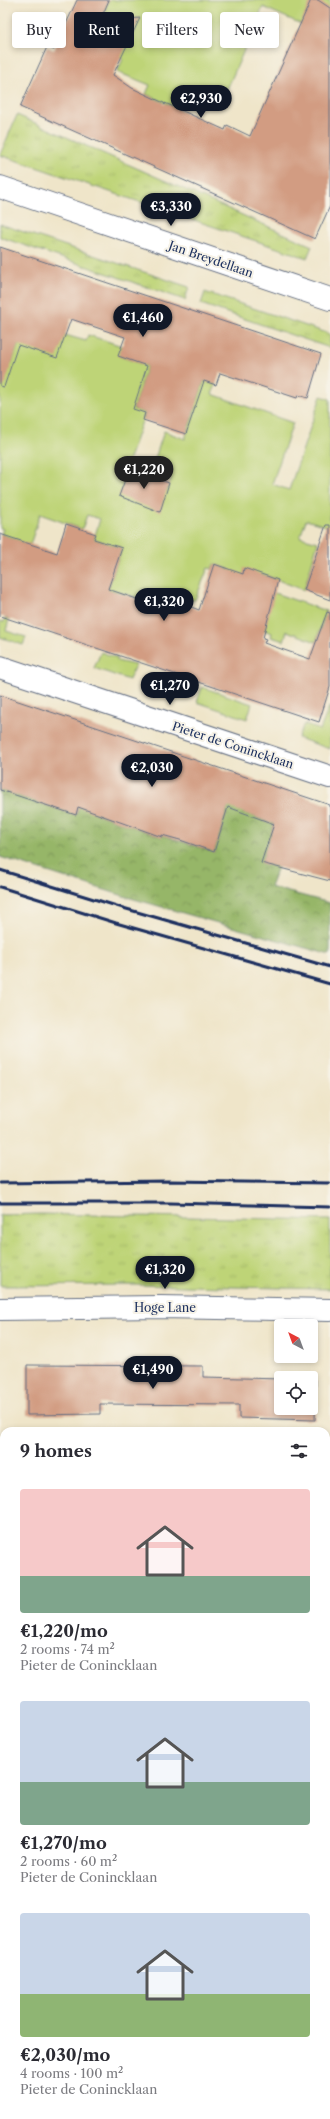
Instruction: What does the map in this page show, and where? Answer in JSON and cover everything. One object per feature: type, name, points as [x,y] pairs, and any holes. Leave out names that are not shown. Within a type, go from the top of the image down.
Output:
[{"type":"street","name":"Jan Breydellaan","points":[[0,188],[330,299]]},
{"type":"street","name":"Pieter de Conincklaan","points":[[0,667],[330,777]]},
{"type":"street","name":"Hoge Lane","points":[[0,1309],[160,1307],[330,1310]]},
{"type":"green space","points":[[109,0],[330,0],[330,37],[279,14],[279,12],[274,12],[263,7],[261,12],[220,12],[220,48],[245,48],[221,103],[188,88],[179,109],[146,94],[150,85],[117,72],[123,59],[94,48],[134,48],[134,12],[104,12]]},
{"type":"green space","points":[[17,115],[312,246],[307,258],[0,155]]},
{"type":"green space","points":[[0,224],[189,287],[185,300],[0,237]]},
{"type":"green space","points":[[205,292],[330,334],[330,348],[201,304]]},
{"type":"green space","points":[[22,334],[65,335],[86,341],[88,335],[122,346],[119,356],[147,366],[133,409],[145,413],[123,476],[167,491],[171,478],[151,471],[164,431],[185,439],[204,381],[216,385],[212,394],[293,423],[272,484],[289,490],[321,396],[330,399],[330,527],[306,520],[300,537],[318,542],[304,590],[262,574],[257,587],[326,611],[316,642],[287,631],[284,641],[271,637],[272,633],[255,627],[229,569],[214,564],[212,569],[208,568],[195,600],[172,599],[142,589],[139,598],[108,589],[122,548],[94,539],[100,519],[87,515],[82,529],[40,514],[30,545],[1,534],[3,529],[0,528],[0,362],[11,365]]},
{"type":"green space","points":[[5,618],[9,619],[6,631],[26,637],[23,645],[0,637],[0,621],[4,622]]},
{"type":"green space","points":[[101,652],[117,658],[117,661],[135,665],[129,680],[94,668]]},
{"type":"green space","points":[[202,687],[252,704],[247,719],[197,702]]},
{"type":"green space","points":[[330,705],[330,749],[298,738],[304,724],[320,730]]},
{"type":"green space","points":[[85,785],[95,813],[162,837],[162,835],[214,852],[229,803],[257,818],[274,824],[261,863],[278,867],[270,887],[330,903],[330,955],[127,897],[0,857],[0,790],[76,815]]},
{"type":"green space","points":[[41,1214],[330,1220],[330,1289],[136,1285],[0,1286],[0,1215]]},
{"type":"building","points":[[77,0],[109,0],[104,12],[74,12],[74,48],[126,48],[113,75],[132,88],[164,103],[165,105],[165,103],[225,130],[227,125],[250,136],[311,0],[318,0],[330,8],[330,206],[315,239],[20,107],[47,48],[54,50],[55,48],[66,48],[66,24]]},
{"type":"building","points":[[134,18],[140,18],[134,31]]},
{"type":"building","points":[[0,247],[321,354],[308,398],[298,395],[297,398],[220,373],[216,385],[204,381],[186,434],[143,420],[145,413],[133,409],[147,366],[118,356],[125,337],[71,319],[57,358],[18,345],[4,387],[0,386]]},
{"type":"building","points":[[129,469],[169,483],[160,512],[119,496]]},
{"type":"building","points":[[66,524],[96,534],[94,539],[122,548],[108,589],[154,605],[158,594],[199,610],[214,564],[243,574],[244,568],[278,580],[263,638],[266,639],[264,643],[310,659],[327,612],[330,613],[330,687],[319,722],[0,616],[0,534],[57,553]]},
{"type":"building","points":[[326,525],[330,525],[330,600],[304,590]]},
{"type":"building","points":[[0,695],[330,805],[330,881],[261,863],[274,824],[228,807],[214,852],[180,840],[162,835],[162,837],[78,807],[76,815],[0,790]]},
{"type":"building","points":[[27,1365],[203,1366],[203,1377],[274,1379],[274,1415],[315,1415],[315,1420],[239,1418],[239,1405],[100,1404],[100,1414],[27,1415]]},
{"type":"railway","points":[[0,870],[123,908],[330,967]]},
{"type":"railway","points":[[0,887],[116,923],[330,984]]},
{"type":"railway","points":[[0,1183],[168,1181],[330,1183]]},
{"type":"railway","points":[[0,1203],[170,1203],[330,1207]]}]
